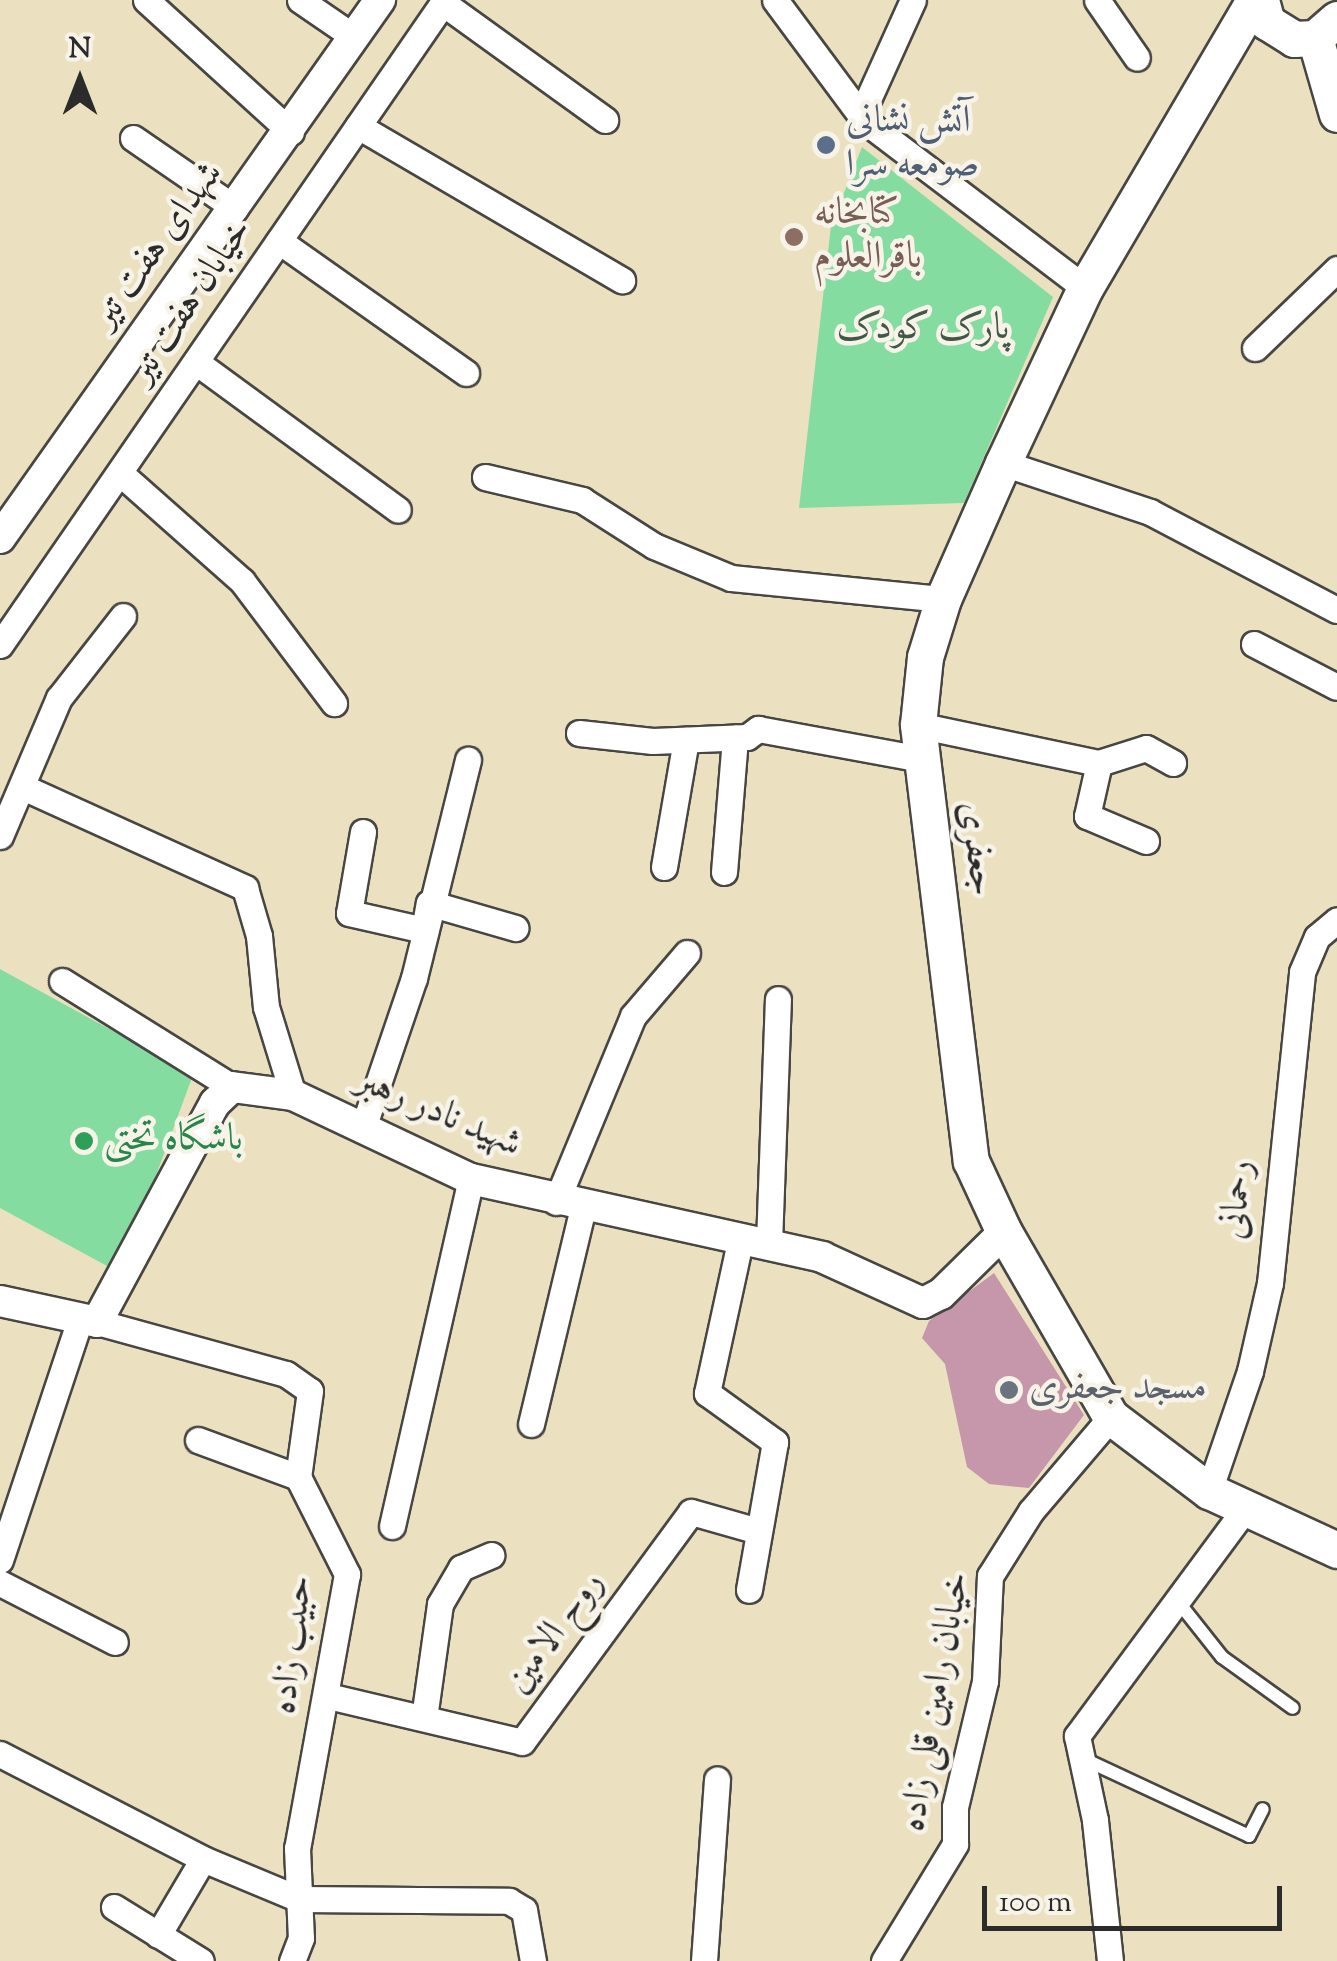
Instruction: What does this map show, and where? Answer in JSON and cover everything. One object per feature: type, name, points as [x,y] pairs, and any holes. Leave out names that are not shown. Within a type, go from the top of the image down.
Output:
[{"type":"main road","points":[[1257,0],[1268,22],[1321,29]]},
{"type":"main road","name":"جعفری","points":[[1257,0],[1085,288],[1004,463],[944,598],[925,656],[920,742],[972,1161],[1004,1232],[1111,1417],[1209,1490],[1337,1550]]},
{"type":"main road","points":[[1218,60],[1321,29]]},
{"type":"main road","points":[[1321,29],[1337,114]]},
{"type":"street","points":[[146,0],[292,132]]},
{"type":"street","points":[[300,0],[354,38]]},
{"type":"street","name":"شهدای هفت تیر","points":[[3,525],[292,132],[380,0]]},
{"type":"street","points":[[775,0],[861,115],[1085,288]]},
{"type":"street","points":[[861,115],[912,0]]},
{"type":"street","points":[[1097,0],[1136,58]]},
{"type":"street","points":[[444,1],[604,120]]},
{"type":"street","name":"خیابان هفت تیر","points":[[0,645],[444,1]]},
{"type":"street","points":[[358,126],[622,280]]},
{"type":"street","points":[[132,138],[236,208]]},
{"type":"street","points":[[279,241],[466,372]]},
{"type":"street","points":[[1255,348],[1337,270]]},
{"type":"street","points":[[196,362],[398,510]]},
{"type":"street","points":[[1004,463],[1150,512],[1337,610]]},
{"type":"street","points":[[121,474],[242,581],[334,703]]},
{"type":"street","points":[[485,477],[582,500],[654,546],[731,578],[944,598]]},
{"type":"street","points":[[0,836],[25,788],[59,698],[123,616]]},
{"type":"street","points":[[1254,644],[1337,687]]},
{"type":"street","points":[[580,733],[686,740],[736,738],[758,729],[920,742],[1099,764],[1146,748],[1173,763]]},
{"type":"street","points":[[724,872],[736,738]]},
{"type":"street","points":[[664,866],[686,740]]},
{"type":"street","points":[[364,1128],[414,978],[429,903],[468,760]]},
{"type":"street","points":[[1099,764],[1087,816],[1146,840]]},
{"type":"street","points":[[25,788],[245,888],[259,936],[266,1008],[293,1095]]},
{"type":"street","points":[[363,832],[349,913],[424,930]]},
{"type":"street","points":[[429,903],[515,928]]},
{"type":"street","name":"رحمانی","points":[[1209,1490],[1250,1371],[1270,1283],[1302,972],[1317,937],[1337,920]]},
{"type":"street","points":[[531,1424],[570,1203],[633,1016],[687,953]]},
{"type":"street","points":[[0,1560],[88,1322],[216,1103],[232,1086],[62,981]]},
{"type":"street","points":[[749,1590],[776,1442],[708,1393],[755,1240],[778,999]]},
{"type":"street","name":"شهید نادر رهبر","points":[[232,1086],[293,1095],[472,1179],[822,1256],[923,1302],[941,1294],[1004,1232]]},
{"type":"street","points":[[392,1526],[472,1179]]},
{"type":"street","points":[[0,1301],[286,1374],[310,1391],[298,1478],[198,1440]]},
{"type":"street","name":"خیابان رامین قلی زاده","points":[[884,1961],[955,1844],[955,1807],[985,1682],[990,1576],[1031,1510],[1111,1417]]},
{"type":"street","name":"حبیب زاده","points":[[292,1961],[301,1938],[297,1848],[348,1574],[298,1478]]},
{"type":"street","points":[[1110,1961],[1095,1820],[1077,1736],[1094,1706],[1245,1509]]},
{"type":"street","name":"روح الامین","points":[[328,1696],[522,1742],[691,1512],[758,1531]]},
{"type":"street","points":[[424,1718],[440,1604],[460,1568],[491,1554]]},
{"type":"street","points":[[0,1583],[115,1642]]},
{"type":"street","points":[[0,1754],[203,1860],[299,1900],[509,1902],[524,1910],[533,1961]]},
{"type":"street","points":[[704,1961],[717,1778]]},
{"type":"street","points":[[158,1935],[203,1860]]},
{"type":"street","points":[[114,1907],[201,1961]]},
{"type":"lane","points":[[1176,1599],[1222,1657],[1293,1708]]},
{"type":"lane","points":[[1080,1757],[1249,1836],[1263,1809]]},
{"type":"green space","name":"پارک کودک","points":[[862,147],[1053,297],[964,503],[799,508],[831,226]]},
{"type":"green space","name":"باشگاه تختی","points":[[0,969],[193,1075],[120,1273],[0,1208]]},
{"type":"building","name":"مسجد جعفری","points":[[994,1273],[1084,1415],[1029,1488],[989,1484],[967,1467],[945,1364],[922,1338],[929,1321]]},
{"type":"place","name":"آتش نشانی صومعه سرا","points":[[826,145]]},
{"type":"place","name":"کتابخانه باقرالعلوم","points":[[794,237]]},
{"type":"place","name":"باشگاه تختی","points":[[84,1141]]},
{"type":"place","name":"مسجد جعفری","points":[[1009,1390]]}]
